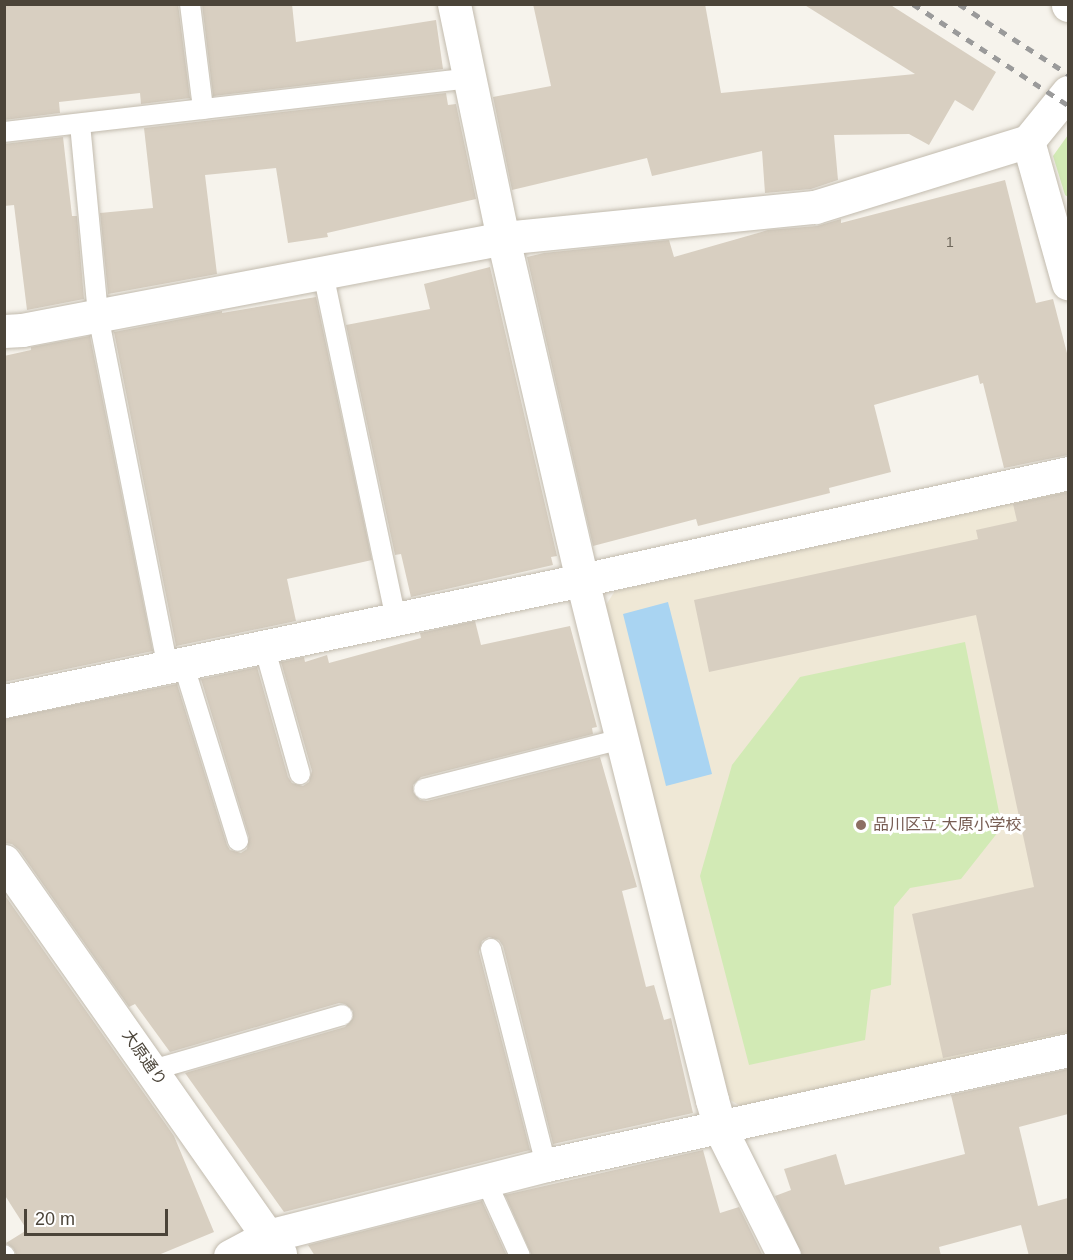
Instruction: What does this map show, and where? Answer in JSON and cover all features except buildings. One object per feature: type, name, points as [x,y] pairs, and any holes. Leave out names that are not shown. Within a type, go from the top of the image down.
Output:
[{"type":"street","points":[[454,4],[504,238],[582,580],[720,1128],[784,1256]]},
{"type":"street","points":[[4,331],[21,330],[504,238],[815,207],[1028,141],[1068,92]]},
{"type":"street","points":[[1028,141],[1068,283]]},
{"type":"street","points":[[4,701],[582,580],[1068,473]]},
{"type":"street","name":"大原通り","points":[[4,861],[275,1246]]},
{"type":"street","points":[[230,1256],[275,1246],[486,1180],[546,1165],[1068,1050]]},
{"type":"lane","points":[[190,4],[203,109]]},
{"type":"lane","points":[[4,132],[469,78]]},
{"type":"lane","points":[[80,124],[98,315],[176,665],[238,840]]},
{"type":"lane","points":[[323,273],[396,618]]},
{"type":"lane","points":[[264,646],[300,774]]},
{"type":"lane","points":[[424,789],[622,739]]},
{"type":"lane","points":[[491,949],[546,1165]]},
{"type":"lane","points":[[152,1070],[342,1015]]},
{"type":"lane","points":[[486,1180],[520,1256]]},
{"type":"shaded area","name":"品川区立 大原小学校","points":[[1068,491],[1068,1035],[746,1109],[723,1096],[600,614],[615,591]]},
{"type":"green space","points":[[1068,135],[1068,197],[1065,195],[1053,156]]},
{"type":"green space","points":[[965,642],[1002,827],[961,879],[910,888],[894,907],[891,985],[871,990],[865,1040],[749,1065],[700,876],[732,765],[800,677]]},
{"type":"water","points":[[668,602],[712,774],[666,786],[623,614]]},
{"type":"railway","points":[[913,4],[1068,105]]},
{"type":"railway","points":[[959,4],[1068,74]]},
{"type":"place","name":"品川区立 大原小学校","points":[[861,825]]}]
